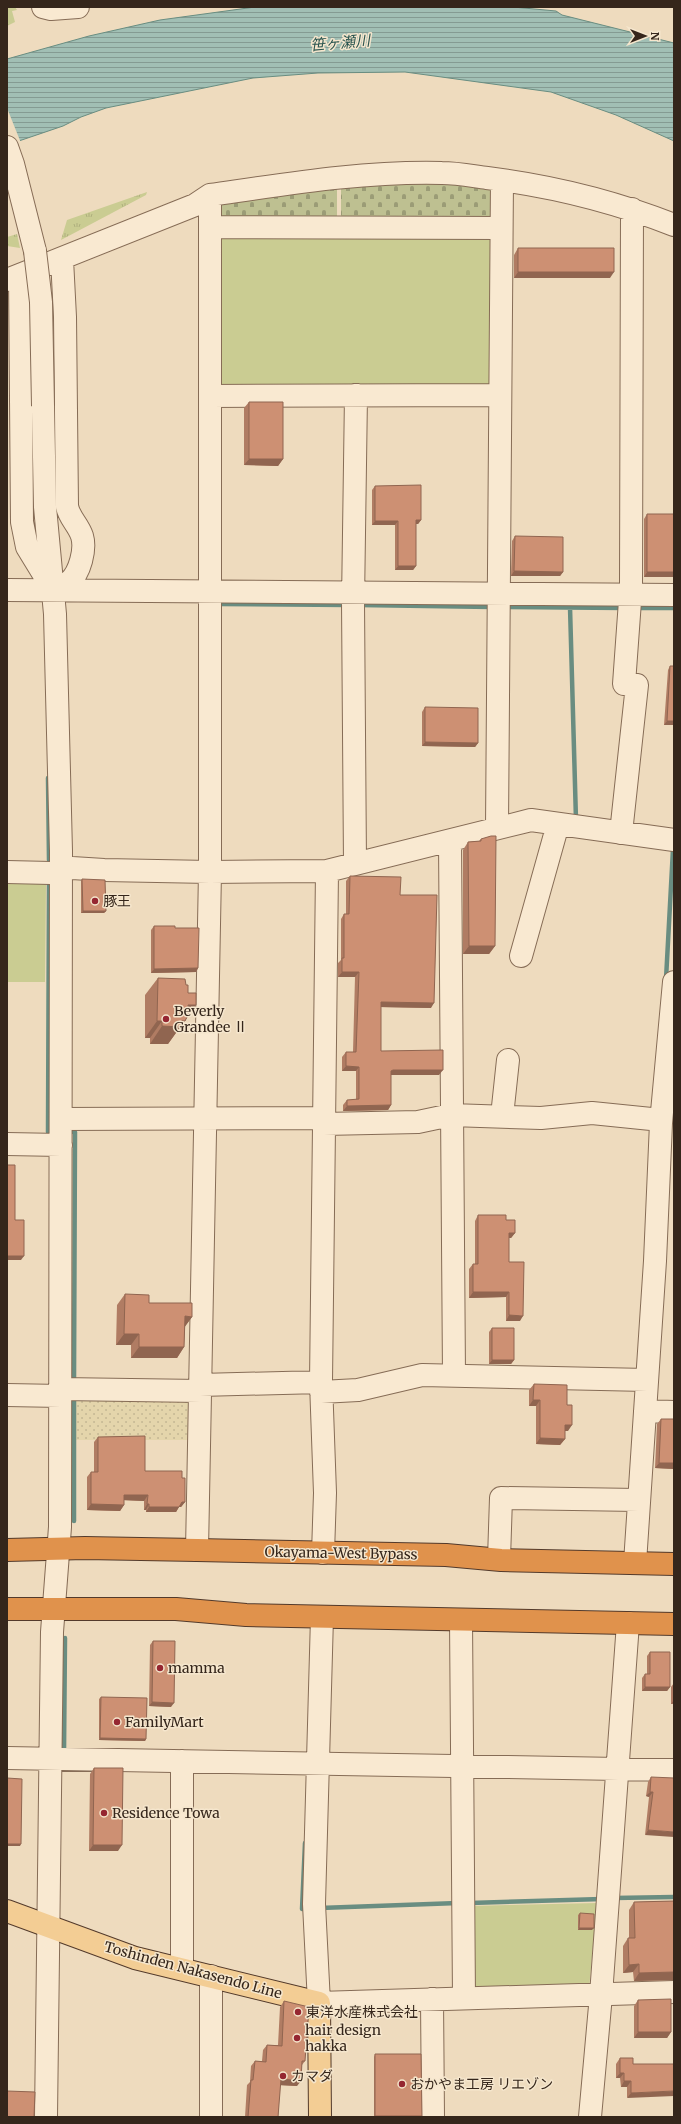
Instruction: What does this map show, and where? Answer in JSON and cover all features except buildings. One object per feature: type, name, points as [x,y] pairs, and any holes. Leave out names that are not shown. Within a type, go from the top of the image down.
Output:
[{"type":"highway","name":"Okayama-West Bypass","points":[[7,1550],[198,1550],[446,1555],[499,1559],[674,1564]]},
{"type":"highway","points":[[7,1609],[176,1610],[246,1615],[674,1624]]},
{"type":"main road","name":"Toshinden Nakasendo Line","points":[[7,1911],[136,1958],[182,1968],[319,2003]]},
{"type":"main road","points":[[319,2003],[320,2117]]},
{"type":"street","points":[[43,7],[51,9],[78,7]]},
{"type":"street","points":[[7,147],[30,227],[35,251],[41,302],[45,507],[53,591],[61,871],[60,1119],[67,1391],[54,1609],[55,1763],[48,1927],[46,2117]]},
{"type":"street","points":[[53,591],[27,546],[22,522],[14,278],[195,206],[210,194],[339,176],[444,173],[502,180],[568,191],[632,209],[674,225]]},
{"type":"street","points":[[497,828],[499,395],[502,180]]},
{"type":"street","points":[[198,1550],[210,872],[210,194]]},
{"type":"street","points":[[621,833],[637,685],[624,684],[630,603],[632,209]]},
{"type":"street","points":[[210,227],[501,228]]},
{"type":"street","points":[[53,591],[73,578],[79,566],[82,552],[82,534],[69,515],[67,506],[65,317],[62,260]]},
{"type":"street","points":[[355,863],[353,601],[356,395]]},
{"type":"street","points":[[210,396],[499,395]]},
{"type":"street","points":[[7,590],[210,591],[353,601],[630,603],[674,594]]},
{"type":"street","points":[[7,872],[51,873],[72,868],[210,872],[327,871],[531,820],[674,840]]},
{"type":"street","points":[[521,956],[570,826]]},
{"type":"street","points":[[450,841],[454,1375]]},
{"type":"street","points":[[324,1553],[325,1493],[317,1384],[319,1120],[327,871]]},
{"type":"street","points":[[635,1563],[634,1500],[645,1411],[642,1380],[655,1261],[661,1125],[674,982]]},
{"type":"street","points":[[502,1116],[508,1060]]},
{"type":"street","points":[[60,1119],[206,1118],[418,1122],[451,1115],[541,1118],[592,1113],[661,1125]]},
{"type":"street","points":[[7,1144],[61,1145]]},
{"type":"street","points":[[7,1395],[67,1391],[317,1384],[358,1390],[422,1375],[642,1380]]},
{"type":"street","points":[[645,1411],[674,1412]]},
{"type":"street","points":[[499,1559],[501,1498],[634,1500]]},
{"type":"street","points":[[322,1617],[311,1764],[314,1908],[319,2003],[674,1992]]},
{"type":"street","points":[[461,1620],[462,1903],[464,1998]]},
{"type":"street","points":[[590,2117],[596,1995],[609,1897],[614,1769],[628,1623]]},
{"type":"street","points":[[7,1758],[55,1763],[182,1768],[311,1764],[462,1768],[674,1770]]},
{"type":"street","points":[[182,1768],[182,1968]]},
{"type":"street","points":[[211,1976],[211,2117]]},
{"type":"street","points":[[432,1999],[433,2117]]},
{"type":"shaded area","points":[[187,1398],[193,1404],[193,1440],[76,1440],[76,1399]]},
{"type":"green space","points":[[7,7],[15,7],[17,10],[12,11],[15,22],[7,26]]},
{"type":"green space","points":[[337,183],[337,224],[218,224],[218,204]]},
{"type":"green space","points":[[341,183],[486,183],[493,191],[493,224],[341,224]]},
{"type":"green space","points":[[147,192],[146,195],[61,240],[67,220]]},
{"type":"green space","points":[[17,234],[20,248],[7,246],[7,237]]},
{"type":"green space","points":[[217,235],[492,237],[492,382],[485,389],[224,388],[217,381]]},
{"type":"green space","points":[[7,878],[42,879],[46,885],[45,982],[7,982]]},
{"type":"green space","points":[[597,1903],[589,1989],[478,1992],[470,1984],[469,1906]]},
{"type":"water","name":"笹ヶ瀬川","points":[[255,7],[513,7],[556,11],[562,15],[674,43],[674,141],[616,115],[551,92],[405,72],[318,73],[253,78],[106,108],[81,117],[63,126],[7,145],[7,59],[89,36],[160,20]]},
{"type":"pier","points":[[7,108],[21,143],[7,147]]},
{"type":"waterway","points":[[219,604],[348,605]]},
{"type":"waterway","points":[[360,605],[492,607]]},
{"type":"waterway","points":[[504,607],[624,608]]},
{"type":"waterway","points":[[570,607],[576,820]]},
{"type":"waterway","points":[[636,608],[674,608]]},
{"type":"waterway","points":[[48,778],[49,860]]},
{"type":"waterway","points":[[666,979],[673,849],[671,849]]},
{"type":"waterway","points":[[49,885],[48,1132],[50,1132]]},
{"type":"waterway","points":[[73,1132],[75,1132],[74,1383]]},
{"type":"waterway","points":[[74,1395],[74,1521]]},
{"type":"waterway","points":[[64,1753],[65,1638]]},
{"type":"waterway","points":[[305,1843],[302,1909],[308,1908]]},
{"type":"waterway","points":[[614,1898],[674,1897]]},
{"type":"waterway","points":[[470,1903],[602,1899]]},
{"type":"waterway","points":[[320,1908],[458,1903]]},
{"type":"place","name":"豚王","points":[[95,901]]},
{"type":"place","name":"Beverly Grandee Ⅱ","points":[[166,1019]]},
{"type":"place","name":"mamma","points":[[160,1668]]},
{"type":"place","name":"FamilyMart","points":[[117,1722]]},
{"type":"place","name":"Residence Towa","points":[[104,1813]]},
{"type":"place","name":"東洋水産株式会社","points":[[298,2012]]},
{"type":"place","name":"hair design hakka","points":[[297,2038]]},
{"type":"place","name":"カマダ","points":[[283,2076]]},
{"type":"place","name":"おかやま工房 リエゾン","points":[[402,2084]]}]
